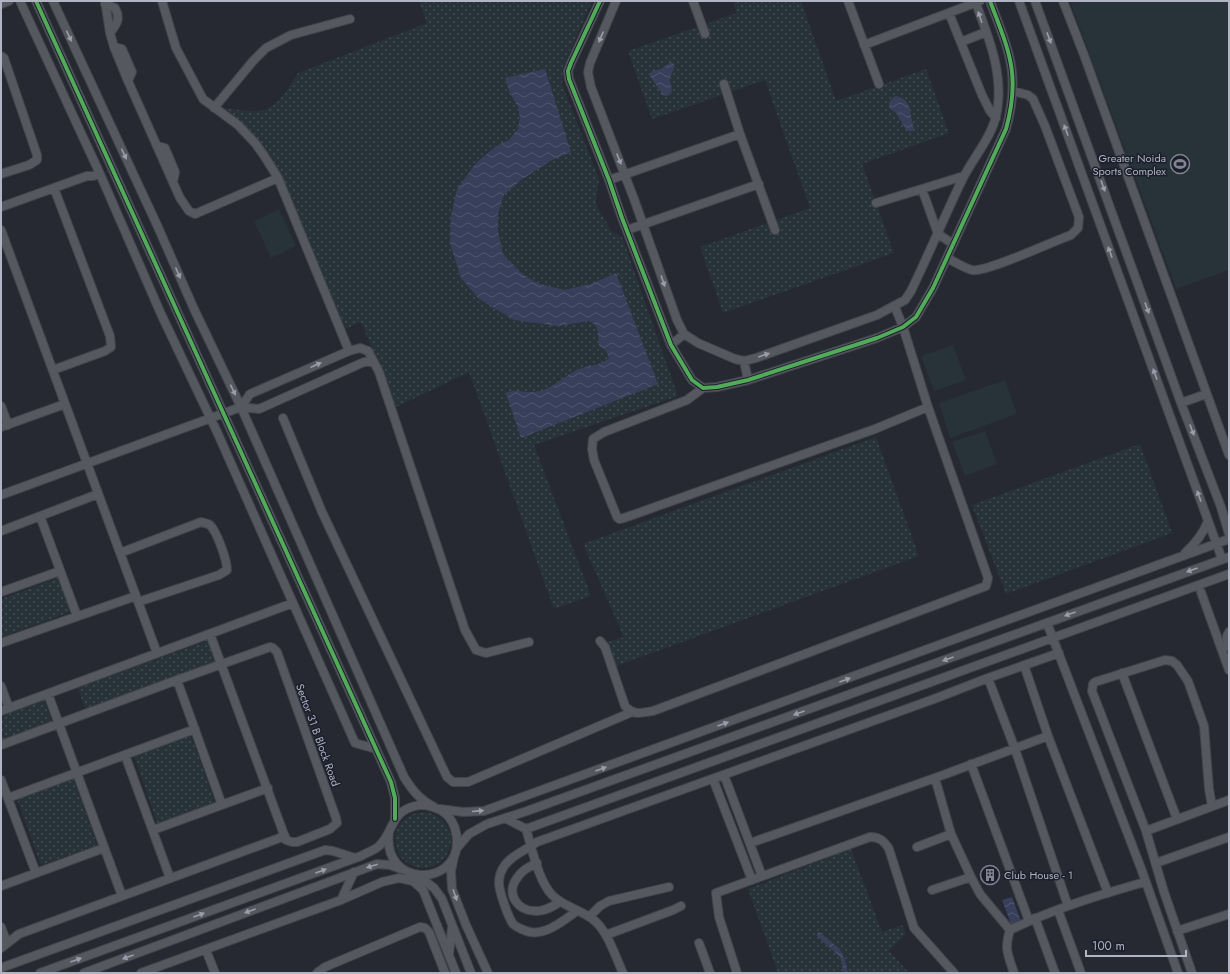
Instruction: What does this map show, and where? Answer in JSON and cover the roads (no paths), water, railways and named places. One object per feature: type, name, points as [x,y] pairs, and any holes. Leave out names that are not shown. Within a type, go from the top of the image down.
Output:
[{"type":"street","points":[[1,4],[9,1]]},
{"type":"street","points":[[20,1],[99,171],[161,314],[210,418],[355,743],[376,748]]},
{"type":"street","points":[[36,1],[391,782],[395,798],[395,819]]},
{"type":"street","points":[[53,1],[157,225],[194,309],[241,407],[404,777],[414,793],[423,801],[437,808],[449,817],[457,832],[457,848]]},
{"type":"street","points":[[162,1],[176,48],[203,99],[238,125],[255,143],[278,178],[349,351]]},
{"type":"street","points":[[600,1],[568,71],[569,79],[671,345],[692,380],[703,388]]},
{"type":"street","points":[[616,1],[590,63],[588,72],[591,87],[625,174],[677,320],[684,334],[698,344],[716,352],[744,361],[877,315],[895,307],[904,300],[911,291],[964,176],[991,132],[999,104],[999,86],[994,58],[977,2],[864,45]]},
{"type":"street","points":[[693,1],[705,34]]},
{"type":"street","points":[[848,1],[879,84]]},
{"type":"street","points":[[928,407],[875,429],[619,519],[594,460],[592,450],[592,439],[604,432],[687,400],[703,388],[717,387],[748,380],[877,338],[903,327],[916,317],[926,301],[947,258],[1006,129],[1010,115],[1013,91],[1012,64],[1008,48],[990,1]]},
{"type":"street","points":[[488,973],[466,925],[452,889],[451,872],[457,848],[469,834],[486,824],[527,811],[1225,558],[1216,544],[1019,1]]},
{"type":"street","points":[[1035,1],[1181,403],[1221,507],[1229,534]]},
{"type":"street","points":[[1063,1],[1084,55],[1229,456]]},
{"type":"street","points":[[105,2],[115,8],[118,16],[117,24],[110,33],[114,47],[122,49],[132,72],[128,81],[157,146],[165,148],[175,172],[173,182],[188,211],[195,214],[278,178]]},
{"type":"street","points":[[949,13],[984,100],[996,118]]},
{"type":"street","points":[[214,108],[253,61],[266,48],[291,35],[350,19]]},
{"type":"street","points":[[961,42],[986,32]]},
{"type":"street","points":[[1,56],[4,58],[37,155],[36,160],[29,165],[1,174]]},
{"type":"street","points":[[724,84],[740,134],[775,230]]},
{"type":"street","points":[[947,258],[972,270],[978,270],[1071,235],[1078,228],[1079,217],[1045,126],[1033,99],[1028,95],[1013,91]]},
{"type":"street","points":[[609,180],[740,134]]},
{"type":"street","points":[[1,207],[87,176],[91,171],[99,171]]},
{"type":"street","points":[[876,203],[964,176]]},
{"type":"street","points":[[627,230],[759,184]]},
{"type":"street","points":[[53,370],[105,351],[111,347],[110,336],[54,188]]},
{"type":"street","points":[[922,189],[938,234],[953,244]]},
{"type":"street","points":[[1,230],[157,653]]},
{"type":"street","points":[[283,418],[322,512],[447,777],[453,782],[468,782],[632,712],[639,713],[653,711],[986,586],[988,578],[928,407],[903,327],[895,307]]},
{"type":"street","points":[[671,345],[684,334]]},
{"type":"street","points":[[241,407],[250,394],[349,351],[360,348],[368,351],[382,379],[465,630],[476,650],[486,653],[529,642]]},
{"type":"street","points":[[744,361],[748,380]]},
{"type":"street","points":[[1,495],[223,413],[241,407],[258,409],[364,362],[374,362]]},
{"type":"street","points":[[1181,403],[1206,394]]},
{"type":"street","points":[[1,406],[4,426],[65,404]]},
{"type":"street","points":[[1,531],[98,494]]},
{"type":"street","points":[[1221,507],[1229,514]]},
{"type":"street","points":[[40,516],[77,616]]},
{"type":"street","points":[[1178,558],[1193,546],[1205,530],[1208,521]]},
{"type":"street","points":[[1,643],[77,616],[219,575],[227,570],[227,561],[213,528],[208,524],[201,522],[120,553]]},
{"type":"street","points":[[40,973],[355,858],[379,846],[389,832],[395,819],[401,813],[415,806],[463,812],[484,811],[1229,539]]},
{"type":"street","points":[[1,592],[60,571]]},
{"type":"street","points":[[526,829],[1229,574]]},
{"type":"street","points":[[1201,592],[1229,670]]},
{"type":"street","points":[[1,711],[293,603]]},
{"type":"street","points":[[1047,622],[1178,973]]},
{"type":"street","points":[[1229,632],[1226,634],[1229,647]]},
{"type":"street","points":[[1,927],[4,946],[19,934],[285,836],[210,634]]},
{"type":"street","points":[[600,641],[605,647],[625,706],[632,712]]},
{"type":"street","name":"Sector 31 B Block Road","points":[[1,745],[222,663],[270,647],[277,652],[337,824],[330,829],[297,842],[288,841],[285,836]]},
{"type":"street","points":[[577,911],[556,925],[541,931],[530,932],[514,924],[498,885],[504,867],[516,855],[537,842],[1059,653]]},
{"type":"street","points":[[1192,973],[1164,892],[1146,831],[1092,691],[1093,684],[1095,682],[1165,660],[1172,661],[1177,665],[1188,681],[1204,726],[1209,789],[1212,806]]},
{"type":"street","points":[[1024,665],[1048,736],[1108,893]]},
{"type":"street","points":[[1122,673],[1177,819]]},
{"type":"street","points":[[988,678],[1015,749],[1068,906]]},
{"type":"street","points":[[177,680],[222,805]]},
{"type":"street","points":[[1,686],[9,708]]},
{"type":"street","points":[[48,694],[122,896]]},
{"type":"street","points":[[8,798],[195,729]]},
{"type":"street","points":[[756,841],[935,778],[1048,736]]},
{"type":"street","points":[[125,755],[170,878]]},
{"type":"street","points":[[971,764],[1032,920],[1055,973]]},
{"type":"street","points":[[724,775],[762,876]]},
{"type":"street","points":[[935,778],[951,834],[971,877],[980,894],[1010,930]]},
{"type":"street","points":[[713,779],[752,880]]},
{"type":"street","points":[[1,780],[36,873]]},
{"type":"street","points":[[153,830],[268,788]]},
{"type":"street","points":[[1146,831],[1229,800]]},
{"type":"street","points":[[505,818],[526,829],[542,879],[551,894],[560,902],[589,917],[601,926],[623,973]]},
{"type":"street","points":[[389,832],[388,847],[394,860],[403,869],[434,888],[442,899],[471,973]]},
{"type":"street","points":[[917,847],[951,834]]},
{"type":"street","points":[[737,973],[719,917],[716,893],[870,837],[877,837],[885,842],[889,849],[914,928],[954,973]]},
{"type":"street","points":[[1156,863],[1229,837]]},
{"type":"street","points":[[1,886],[104,848]]},
{"type":"street","points":[[1,968],[325,850],[333,850],[355,858]]},
{"type":"street","points":[[84,973],[377,864],[390,865],[413,874],[435,873],[445,867],[454,856]]},
{"type":"street","points":[[537,863],[523,870],[513,885],[513,897],[517,904],[526,909],[536,911],[547,909],[560,902]]},
{"type":"street","points":[[341,900],[354,872]]},
{"type":"street","points":[[932,890],[971,877]]},
{"type":"street","points":[[141,973],[341,900],[382,882],[399,878],[413,881],[423,890],[456,973]]},
{"type":"street","points":[[1010,930],[1068,906],[1145,882]]},
{"type":"street","points":[[589,917],[600,906],[609,901],[669,887]]},
{"type":"street","points":[[606,935],[681,906]]},
{"type":"street","points":[[1058,910],[1081,973]]},
{"type":"street","points":[[1177,931],[1229,914]]},
{"type":"street","points":[[317,973],[325,967],[420,927],[425,928],[429,932],[445,973]]},
{"type":"street","points":[[448,955],[452,927]]},
{"type":"street","points":[[1010,930],[1006,948],[1014,973]]},
{"type":"street","points":[[699,943],[710,973]]},
{"type":"street","points":[[206,950],[215,973]]},
{"type":"water","points":[[671,62],[674,64],[673,72],[669,79],[672,91],[667,96],[663,95],[650,76],[652,71],[661,69]]},
{"type":"water","points":[[545,69],[571,152],[550,161],[521,180],[504,195],[498,214],[498,231],[503,254],[521,273],[537,283],[564,290],[591,284],[616,273],[658,384],[521,438],[506,393],[517,391],[533,392],[545,389],[577,370],[601,363],[609,358],[606,351],[599,346],[598,332],[595,325],[589,321],[558,326],[514,320],[479,299],[461,278],[450,243],[451,216],[457,189],[476,163],[496,146],[509,140],[518,129],[520,118],[518,107],[510,93],[505,78]]},
{"type":"water","points":[[896,96],[905,100],[910,108],[914,128],[912,131],[907,131],[896,113],[889,108],[890,101]]},
{"type":"water","points":[[1012,897],[1021,921],[1011,924],[1002,900]]},
{"type":"water","points":[[819,932],[839,948],[845,960],[848,973],[844,973],[840,957],[817,936]]},
{"type":"place","name":"Greater Noida Sports Complex","points":[[1180,164]]},
{"type":"place","name":"Club House - 1","points":[[990,875]]}]
